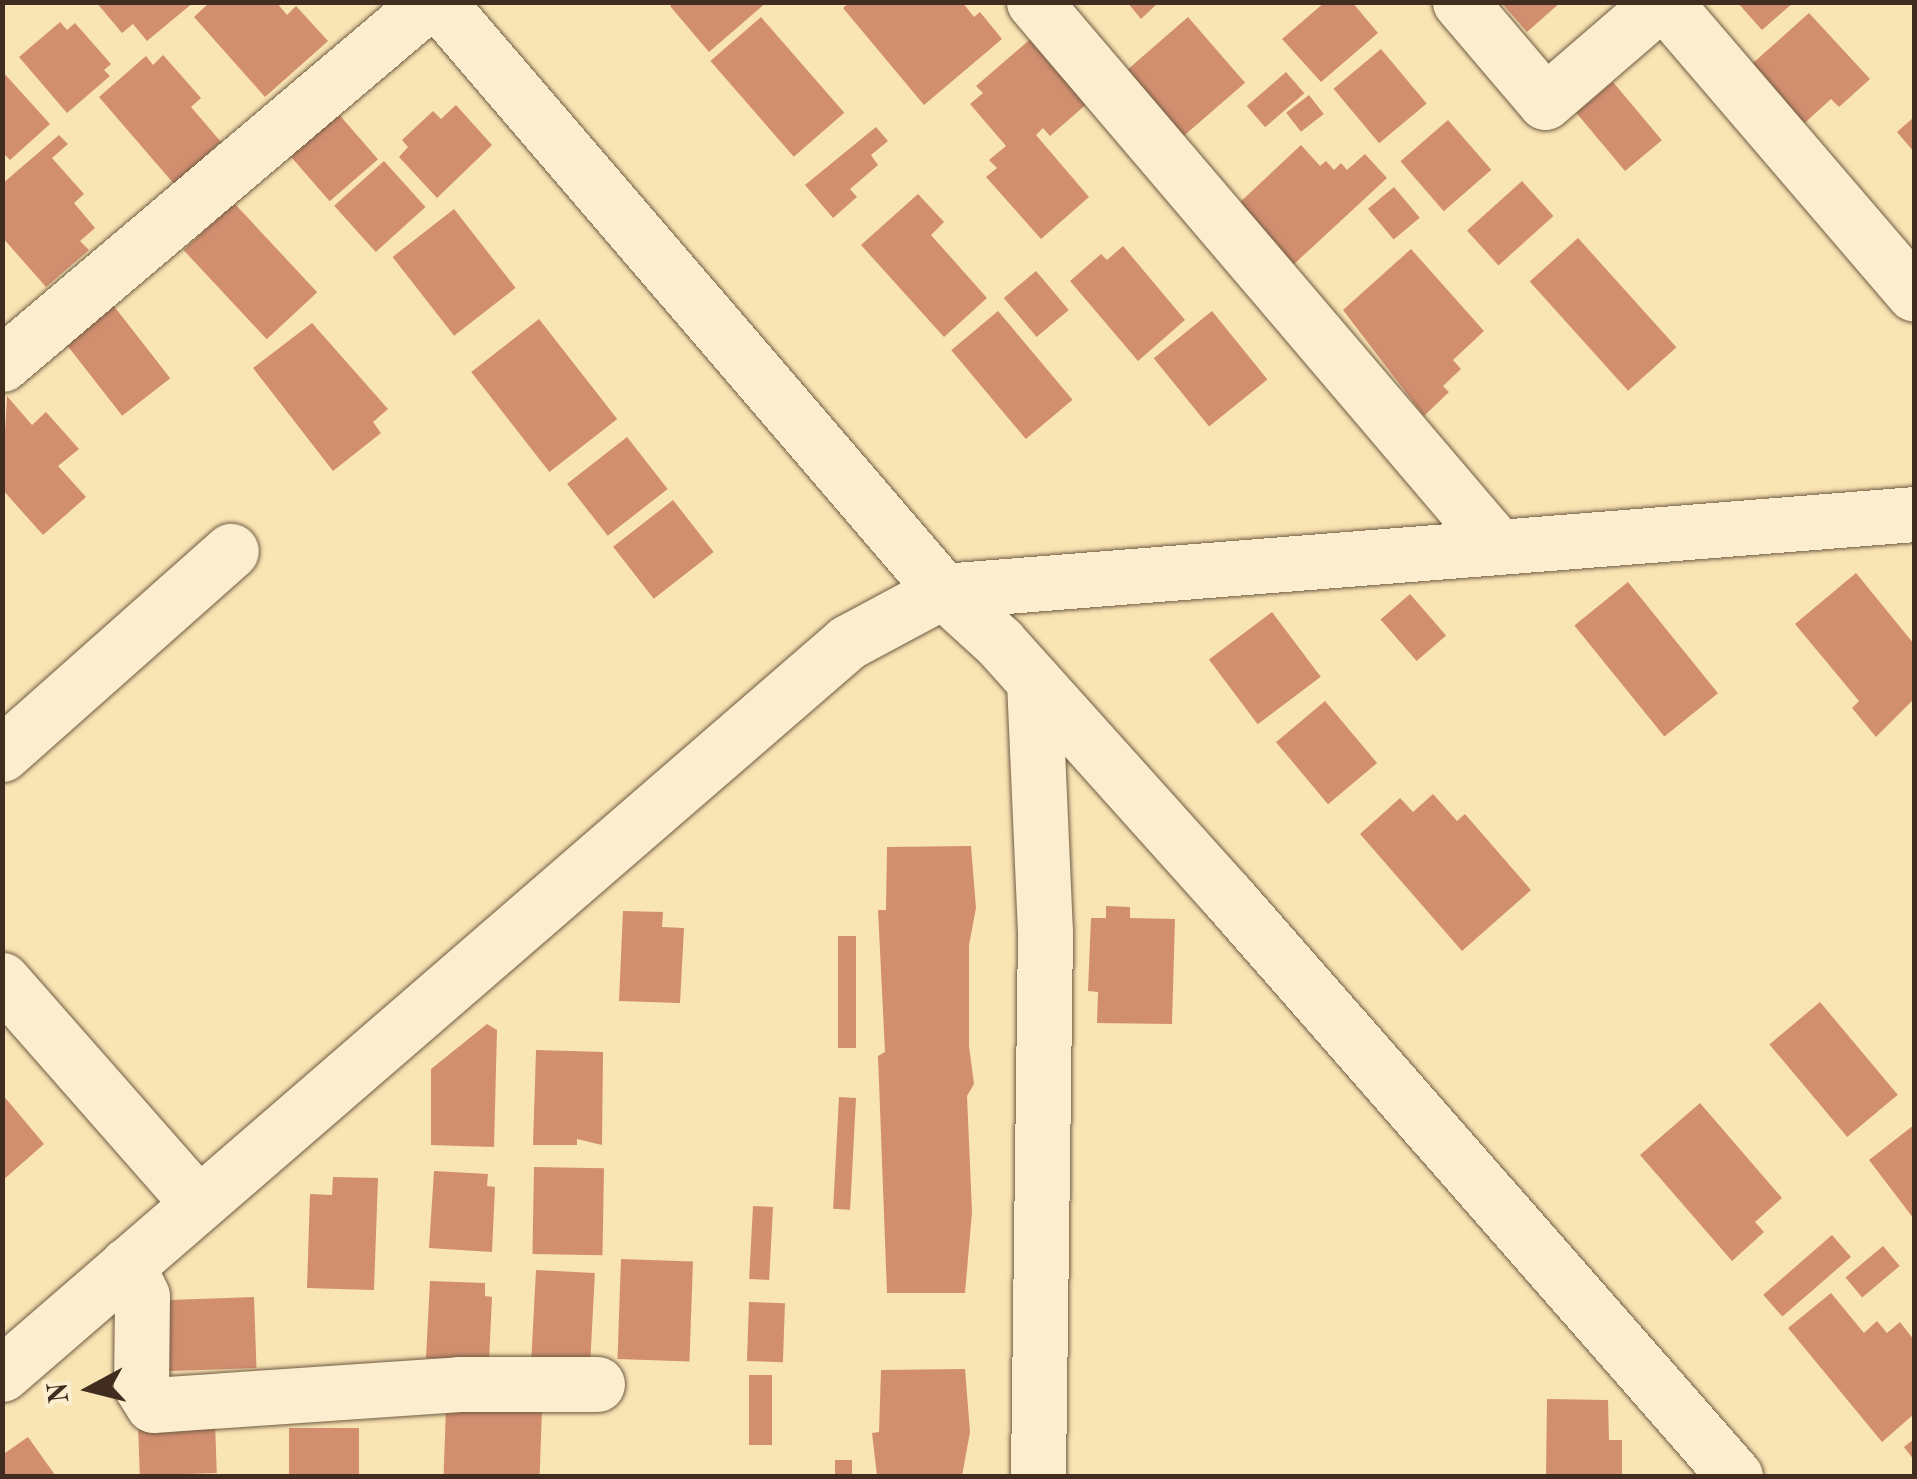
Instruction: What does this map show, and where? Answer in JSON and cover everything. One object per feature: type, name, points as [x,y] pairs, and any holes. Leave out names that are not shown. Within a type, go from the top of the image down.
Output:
[{"type":"street","points":[[2,364],[429,2]]},
{"type":"street","points":[[438,2],[943,591],[1034,681],[1735,1476]]},
{"type":"street","points":[[1034,2],[1498,548]]},
{"type":"street","points":[[1460,2],[1546,102],[1663,2],[1914,294]]},
{"type":"street","points":[[2,1374],[848,642],[943,591],[1914,514]]},
{"type":"street","points":[[2,754],[232,551]]},
{"type":"street","points":[[1034,681],[1046,931],[1038,1476]]},
{"type":"street","points":[[2,980],[198,1202]]},
{"type":"street","points":[[126,1264],[142,1296],[142,1386],[153,1404],[459,1384],[597,1384]]},
{"type":"building","points":[[96,2],[194,2],[147,41],[133,24],[122,33]]},
{"type":"building","points":[[210,2],[276,2],[287,15],[296,6],[328,41],[265,97],[194,17]]},
{"type":"building","points":[[675,2],[767,2],[709,52],[670,6]]},
{"type":"building","points":[[850,2],[962,2],[974,17],[980,12],[1002,39],[924,105],[843,8]]},
{"type":"building","points":[[1127,2],[1159,2],[1141,19]]},
{"type":"building","points":[[1325,2],[1352,2],[1378,33],[1321,82],[1282,39]]},
{"type":"building","points":[[1501,2],[1561,2],[1527,32]]},
{"type":"building","points":[[1737,2],[1794,2],[1762,30]]},
{"type":"building","points":[[1809,13],[1870,79],[1839,107],[1831,99],[1797,130],[1744,71]]},
{"type":"building","points":[[761,17],[844,113],[794,157],[710,61]]},
{"type":"building","points":[[1188,17],[1245,83],[1182,137],[1125,71]]},
{"type":"building","points":[[60,22],[67,30],[75,23],[111,64],[104,70],[110,76],[67,113],[19,57]]},
{"type":"building","points":[[1034,36],[1090,101],[1050,136],[1043,128],[1036,135],[1089,197],[1041,239],[986,177],[997,168],[989,160],[1006,146],[970,104],[983,93],[976,86]]},
{"type":"building","points":[[1381,49],[1427,103],[1379,143],[1334,89]]},
{"type":"building","points":[[163,55],[201,98],[191,107],[221,142],[174,184],[99,97],[146,56],[153,65]]},
{"type":"building","points":[[2,71],[50,124],[10,160],[2,152]]},
{"type":"building","points":[[1286,72],[1304,93],[1265,127],[1247,106]]},
{"type":"building","points":[[1613,82],[1662,140],[1625,171],[1576,113]]},
{"type":"building","points":[[1309,95],[1324,114],[1301,132],[1286,113]]},
{"type":"building","points":[[456,105],[492,145],[437,198],[399,157],[408,147],[402,140],[433,111],[441,119]]},
{"type":"building","points":[[336,111],[378,159],[330,201],[288,153]]},
{"type":"building","points":[[1914,117],[1914,152],[1897,132]]},
{"type":"building","points":[[1448,120],[1491,170],[1444,211],[1400,161]]},
{"type":"building","points":[[876,127],[888,141],[871,155],[878,165],[850,189],[857,197],[833,218],[805,185]]},
{"type":"building","points":[[59,135],[68,144],[52,158],[84,194],[74,203],[95,228],[80,241],[89,250],[46,287],[2,237],[2,184]]},
{"type":"building","points":[[1301,145],[1320,166],[1326,161],[1334,170],[1341,163],[1347,170],[1365,154],[1387,178],[1292,266],[1237,205]]},
{"type":"building","points":[[384,161],[425,207],[376,252],[334,206]]},
{"type":"building","points":[[1522,181],[1553,216],[1498,265],[1467,231]]},
{"type":"building","points":[[1394,187],[1420,218],[1394,239],[1368,209]]},
{"type":"building","points":[[918,194],[944,222],[931,235],[987,298],[944,337],[861,245]]},
{"type":"building","points":[[234,203],[317,292],[267,339],[184,250]]},
{"type":"building","points":[[454,209],[516,288],[454,336],[393,257]]},
{"type":"building","points":[[1578,238],[1676,347],[1628,391],[1530,281]]},
{"type":"building","points":[[1123,246],[1185,320],[1138,361],[1070,281],[1101,254],[1107,260]]},
{"type":"building","points":[[1411,249],[1484,331],[1453,360],[1461,369],[1443,386],[1449,392],[1424,416],[1343,310]]},
{"type":"building","points":[[1036,271],[1069,310],[1037,337],[1004,298]]},
{"type":"building","points":[[113,305],[170,378],[122,416],[65,343]]},
{"type":"building","points":[[998,311],[1073,400],[1026,439],[951,350]]},
{"type":"building","points":[[1212,311],[1267,379],[1209,427],[1154,358]]},
{"type":"building","points":[[539,319],[617,419],[549,472],[471,372]]},
{"type":"building","points":[[312,323],[388,409],[373,422],[381,433],[333,471],[253,368]]},
{"type":"building","points":[[7,396],[32,425],[46,412],[79,449],[58,466],[86,497],[43,535],[2,489]]},
{"type":"building","points":[[627,437],[668,489],[608,536],[567,484]]},
{"type":"building","points":[[673,500],[714,552],[654,599],[613,547]]},
{"type":"building","points":[[1856,573],[1914,644],[1914,699],[1876,737],[1852,708],[1859,701],[1795,624]]},
{"type":"building","points":[[1628,582],[1718,693],[1664,737],[1574,625]]},
{"type":"building","points":[[1410,594],[1446,636],[1417,661],[1381,620]]},
{"type":"building","points":[[1272,612],[1321,677],[1258,724],[1209,660]]},
{"type":"building","points":[[1325,701],[1377,763],[1328,804],[1276,742]]},
{"type":"building","points":[[1433,794],[1457,821],[1465,814],[1531,890],[1462,951],[1360,834],[1400,798],[1413,812]]},
{"type":"building","points":[[971,846],[976,908],[969,945],[969,1046],[974,1084],[967,1096],[972,1212],[965,1293],[887,1293],[878,1056],[885,1052],[878,910],[886,910],[887,847]]},
{"type":"building","points":[[1106,906],[1130,907],[1130,918],[1175,919],[1172,1024],[1097,1023],[1098,992],[1088,991],[1091,918],[1106,918]]},
{"type":"building","points":[[623,911],[663,912],[662,927],[684,928],[680,1003],[619,1001]]},
{"type":"building","points":[[838,936],[856,936],[856,1048],[838,1048]]},
{"type":"building","points":[[1820,1002],[1898,1095],[1847,1137],[1769,1044]]},
{"type":"building","points":[[487,1024],[497,1030],[494,1147],[431,1145],[431,1069]]},
{"type":"building","points":[[536,1050],[603,1052],[602,1145],[577,1139],[577,1145],[533,1145]]},
{"type":"building","points":[[2,1094],[44,1144],[2,1181]]},
{"type":"building","points":[[839,1097],[856,1098],[850,1210],[833,1209]]},
{"type":"building","points":[[1700,1103],[1782,1198],[1755,1222],[1764,1232],[1732,1261],[1640,1155]]},
{"type":"building","points":[[1914,1125],[1914,1219],[1869,1160]]},
{"type":"building","points":[[534,1167],[604,1168],[602,1255],[532,1254]]},
{"type":"building","points":[[434,1171],[488,1174],[487,1186],[495,1187],[492,1252],[429,1248]]},
{"type":"building","points":[[333,1177],[378,1178],[374,1290],[307,1288],[310,1194],[332,1195]]},
{"type":"building","points":[[753,1206],[773,1207],[769,1280],[749,1279]]},
{"type":"building","points":[[1832,1235],[1851,1257],[1782,1317],[1763,1295]]},
{"type":"building","points":[[1883,1246],[1900,1266],[1862,1297],[1845,1277]]},
{"type":"building","points":[[621,1259],[693,1262],[689,1361],[618,1359]]},
{"type":"building","points":[[536,1270],[595,1273],[590,1362],[531,1359]]},
{"type":"building","points":[[430,1281],[485,1283],[485,1296],[492,1297],[489,1362],[426,1358]]},
{"type":"building","points":[[1831,1293],[1864,1333],[1877,1321],[1887,1333],[1900,1322],[1914,1340],[1914,1414],[1882,1442],[1788,1328]]},
{"type":"building","points":[[254,1297],[256,1368],[166,1371],[163,1300]]},
{"type":"building","points":[[749,1302],[785,1303],[783,1362],[747,1361]]},
{"type":"building","points":[[965,1369],[970,1432],[962,1476],[877,1476],[872,1433],[879,1432],[881,1370]]},
{"type":"building","points":[[749,1375],[772,1375],[772,1445],[749,1445]]},
{"type":"building","points":[[1547,1399],[1608,1400],[1609,1440],[1622,1440],[1622,1476],[1546,1476]]},
{"type":"building","points":[[446,1407],[542,1410],[540,1476],[444,1476]]},
{"type":"building","points":[[215,1422],[217,1473],[140,1476],[138,1425]]},
{"type":"building","points":[[289,1428],[359,1428],[359,1476],[289,1476]]},
{"type":"building","points":[[28,1437],[55,1475],[2,1476],[2,1455]]},
{"type":"building","points":[[1914,1439],[1914,1460],[1904,1447]]},
{"type":"building","points":[[835,1460],[852,1460],[852,1476],[835,1476]]}]
